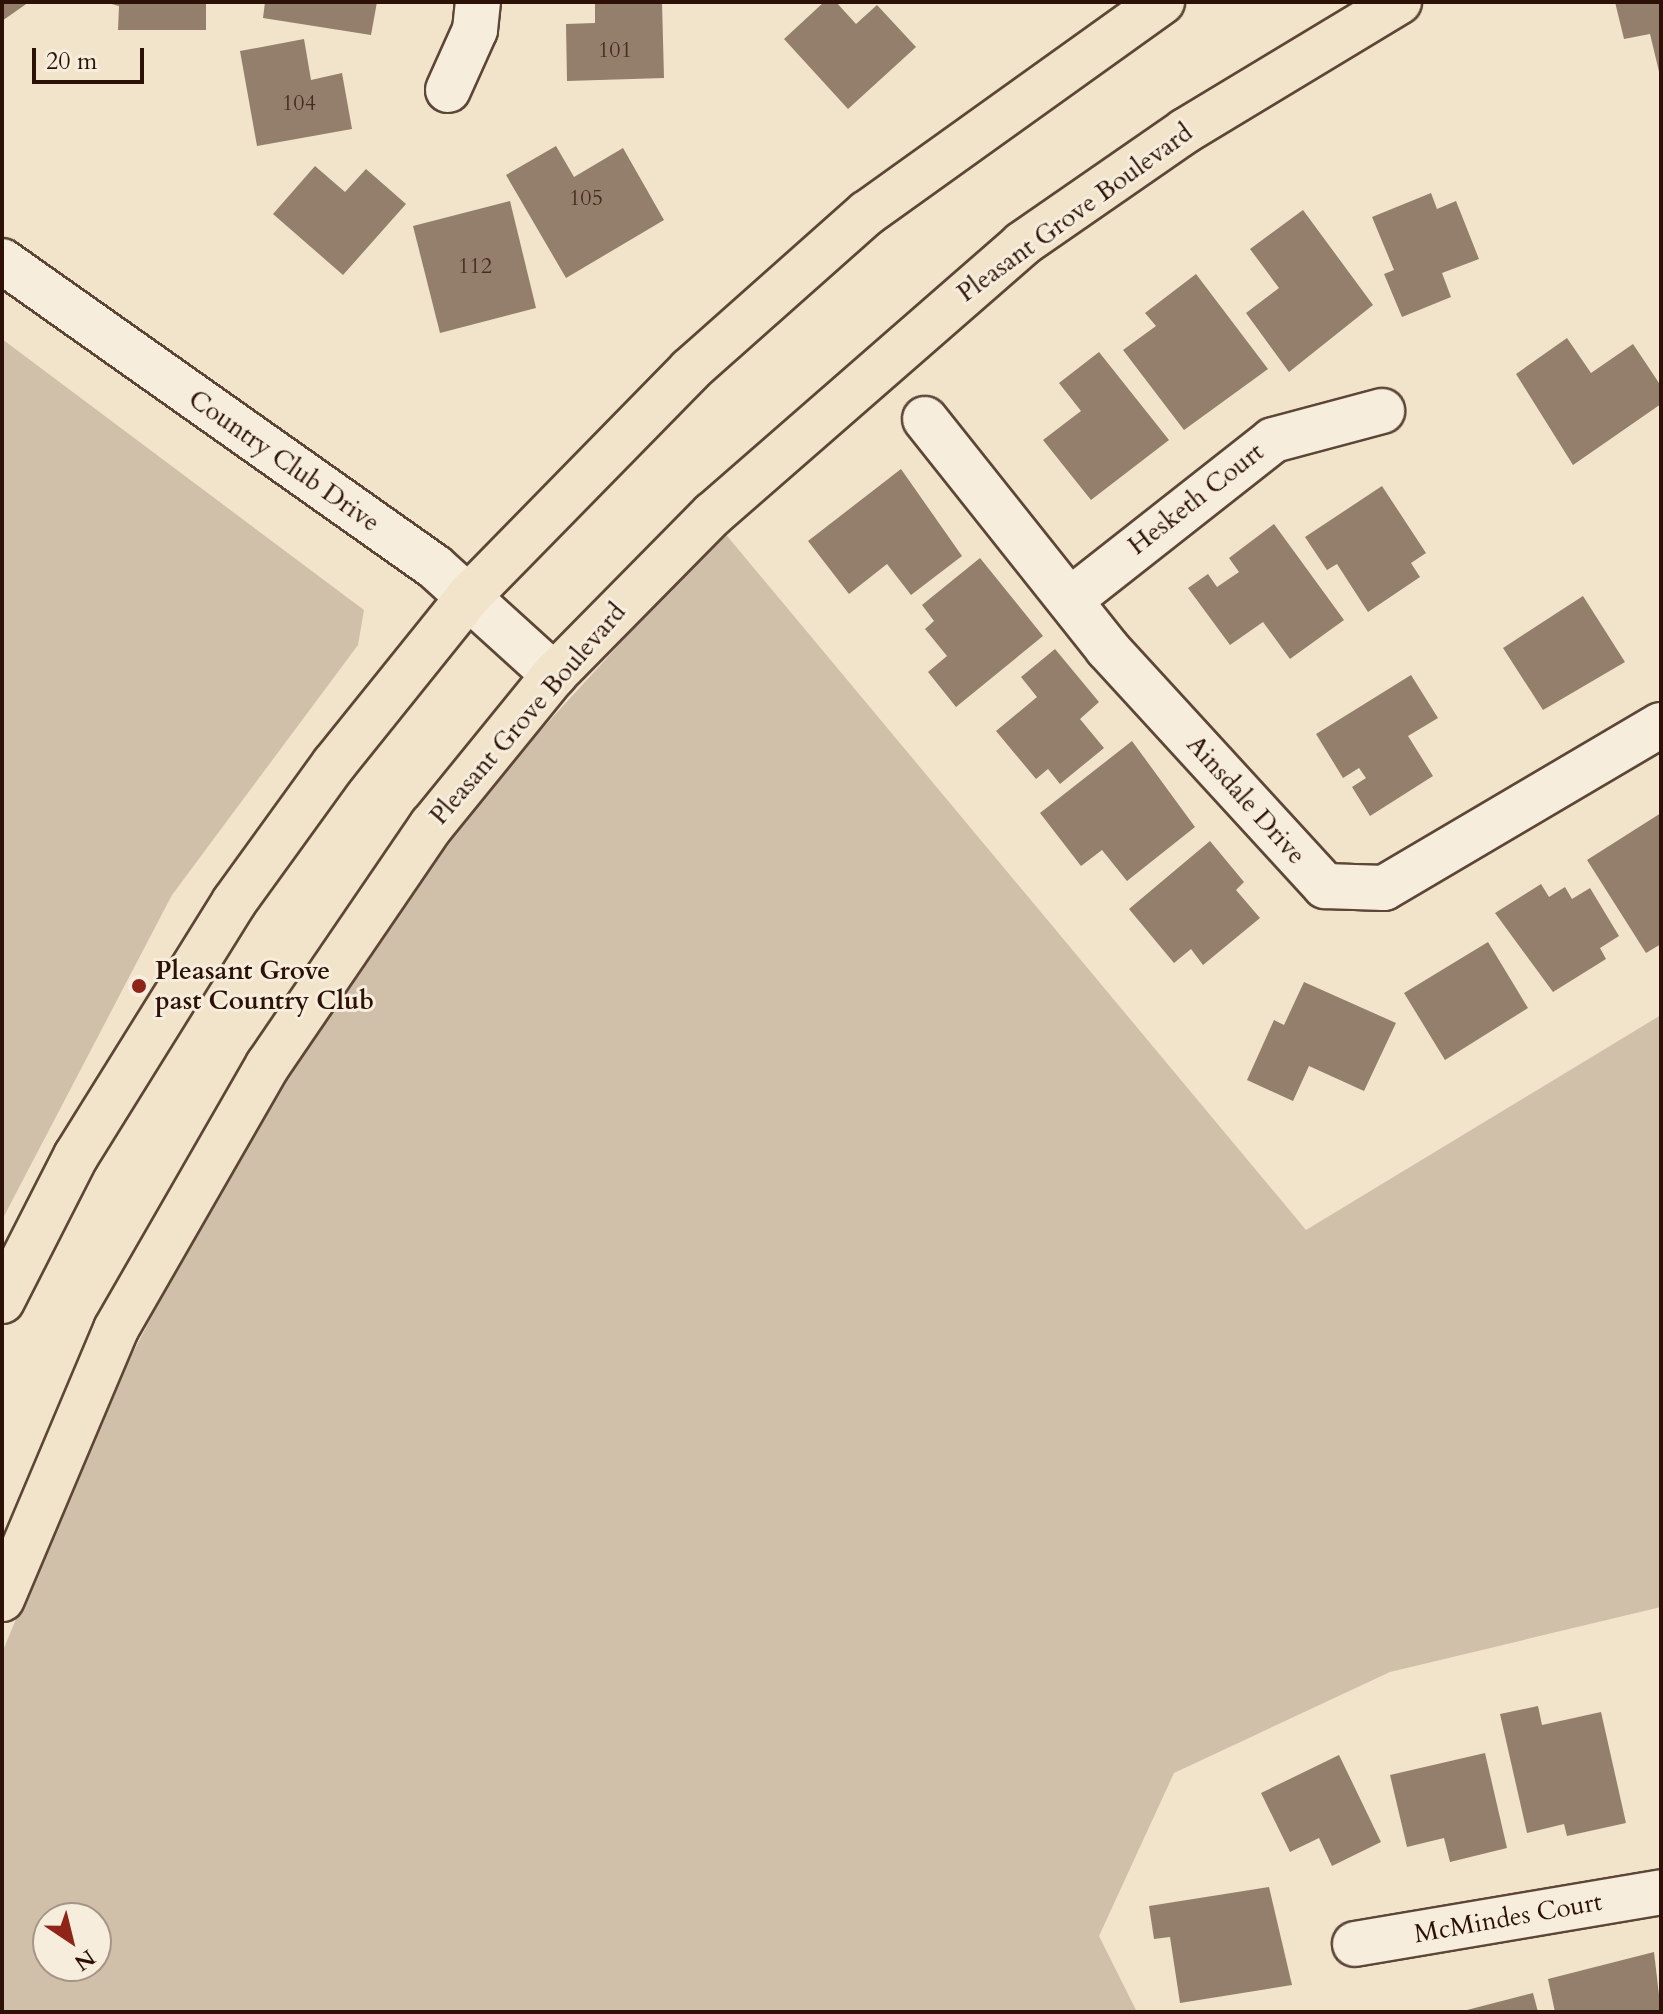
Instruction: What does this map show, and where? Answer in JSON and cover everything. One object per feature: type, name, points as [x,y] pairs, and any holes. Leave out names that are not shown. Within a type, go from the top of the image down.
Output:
[{"type":"main road","points":[[2,1301],[76,1156],[226,914],[334,764],[469,596],[690,370],[867,213],[1162,2]]},
{"type":"main road","name":"Pleasant Grove Boulevard","points":[[2,1599],[116,1329],[268,1065],[432,825],[554,675],[713,514],[1022,244],[1185,131],[1399,2]]},
{"type":"street","points":[[448,90],[475,30],[478,2]]},
{"type":"street","name":"Country Club Drive","points":[[2,261],[469,596],[554,675]]},
{"type":"street","name":"Hesketh Court","points":[[1070,600],[1273,440],[1382,411]]},
{"type":"street","name":"Ainsdale Drive","points":[[925,419],[1070,600],[1325,886],[1384,888],[1661,725]]},
{"type":"street","name":"McMindes Court","points":[[1355,1944],[1661,1892]]},
{"type":"shaded area","points":[[2,339],[364,610],[358,645],[172,895],[2,1220]]},
{"type":"shaded area","points":[[723,531],[1306,1230],[1661,1015],[1661,1607],[1390,1672],[1174,1773],[1099,1936],[1137,2012],[2,2012],[2,1653],[101,1413],[239,1151],[419,881],[519,754]]},
{"type":"building","points":[[2,2],[29,2],[2,21]]},
{"type":"building","points":[[104,2],[206,2],[206,30],[118,30],[119,6]]},
{"type":"building","points":[[265,2],[377,2],[371,35],[263,18]]},
{"type":"building","points":[[595,2],[662,2],[664,78],[567,81],[566,24],[595,23]]},
{"type":"building","points":[[824,2],[836,2],[856,24],[877,5],[916,47],[848,109],[784,39]]},
{"type":"building","points":[[1615,2],[1661,2],[1661,80],[1650,34],[1624,39]]},
{"type":"building","points":[[304,39],[311,80],[342,73],[352,129],[257,146],[240,51]]},
{"type":"building","points":[[556,146],[574,177],[623,148],[664,220],[566,278],[506,175]]},
{"type":"building","points":[[315,166],[345,192],[366,169],[406,204],[343,275],[273,214]]},
{"type":"building","points":[[1431,193],[1437,209],[1456,201],[1479,259],[1442,273],[1451,297],[1402,317],[1384,274],[1394,270],[1372,217]]},
{"type":"building","points":[[510,201],[536,308],[440,333],[413,226]]},
{"type":"building","points":[[1303,210],[1373,305],[1289,372],[1246,313],[1279,288],[1250,249]]},
{"type":"building","points":[[1196,274],[1268,369],[1184,430],[1123,350],[1156,326],[1145,313]]},
{"type":"building","points":[[1567,338],[1591,373],[1633,344],[1661,386],[1661,404],[1573,465],[1516,374]]},
{"type":"building","points":[[1099,352],[1169,440],[1091,500],[1043,440],[1081,411],[1059,383]]},
{"type":"building","points":[[901,469],[962,556],[911,595],[887,564],[849,594],[808,541]]},
{"type":"building","points":[[1382,486],[1426,553],[1411,563],[1420,577],[1368,612],[1337,564],[1327,570],[1305,537]]},
{"type":"building","points":[[1274,524],[1344,620],[1290,659],[1263,622],[1230,645],[1188,588],[1208,574],[1217,587],[1239,572],[1229,558]]},
{"type":"building","points":[[980,558],[1043,636],[956,707],[928,672],[947,656],[925,629],[934,621],[922,605]]},
{"type":"building","points":[[1583,596],[1625,662],[1543,710],[1503,648]]},
{"type":"building","points":[[1055,649],[1099,702],[1080,719],[1104,748],[1060,784],[1048,769],[1036,779],[996,731],[1037,697],[1021,677]]},
{"type":"building","points":[[1411,675],[1438,718],[1408,736],[1433,776],[1370,816],[1352,787],[1366,778],[1359,768],[1343,778],[1316,734]]},
{"type":"building","points":[[1132,741],[1195,827],[1127,881],[1102,850],[1081,866],[1040,813]]},
{"type":"building","points":[[1661,813],[1661,944],[1646,953],[1587,860]]},
{"type":"building","points":[[1210,841],[1244,882],[1236,890],[1260,918],[1203,965],[1191,949],[1174,963],[1129,909]]},
{"type":"building","points":[[1541,884],[1549,897],[1565,887],[1572,899],[1590,888],[1619,936],[1600,948],[1606,959],[1553,992],[1495,913]]},
{"type":"building","points":[[1488,942],[1528,1008],[1445,1060],[1404,993]]},
{"type":"building","points":[[1304,982],[1396,1023],[1364,1091],[1309,1066],[1293,1101],[1247,1080],[1274,1020],[1284,1025]]},
{"type":"building","points":[[1538,1706],[1542,1725],[1601,1712],[1626,1823],[1567,1836],[1564,1824],[1527,1833],[1500,1714]]},
{"type":"building","points":[[1485,1753],[1507,1848],[1450,1862],[1444,1838],[1407,1847],[1390,1775]]},
{"type":"building","points":[[1339,1755],[1381,1842],[1332,1866],[1319,1838],[1290,1852],[1261,1793]]},
{"type":"building","points":[[1269,1887],[1292,1985],[1180,2003],[1170,1937],[1154,1939],[1149,1906]]},
{"type":"building","points":[[1654,1952],[1661,2012],[1555,2012],[1548,1979]]},
{"type":"building","points":[[1533,1993],[1538,2012],[1463,2012],[1463,2011]]},
{"type":"place","name":"Pleasant Grove past Country Club","points":[[139,986]]}]
